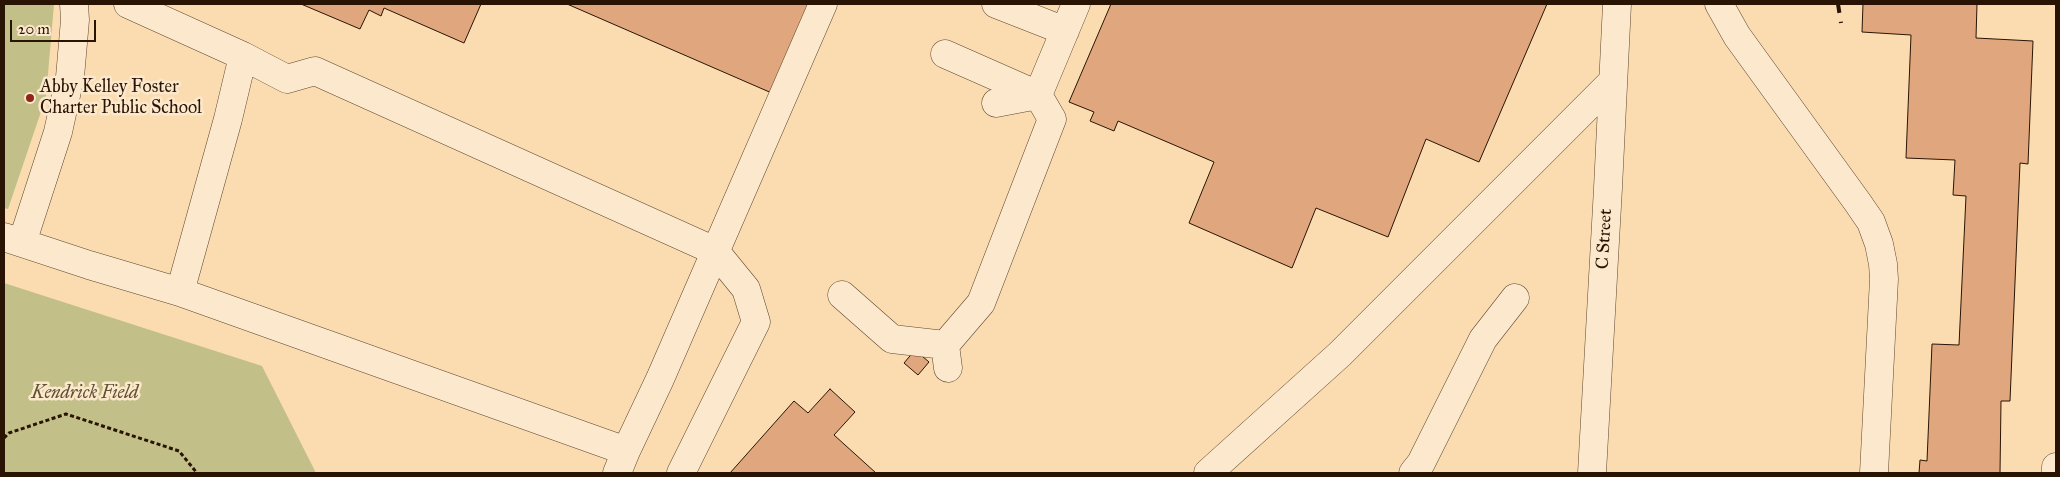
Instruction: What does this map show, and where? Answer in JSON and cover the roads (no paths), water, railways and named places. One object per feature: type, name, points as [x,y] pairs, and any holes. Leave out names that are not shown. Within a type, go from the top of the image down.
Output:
[{"type":"street","points":[[74,4],[75,20],[70,76],[58,132],[13,240],[180,292],[622,462],[664,371],[823,4]]},
{"type":"street","points":[[128,4],[287,78],[316,71],[716,251],[746,289],[756,322],[681,473]]},
{"type":"street","points":[[996,4],[1064,31]]},
{"type":"street","points":[[1038,95],[1076,4]]},
{"type":"street","name":"C Street","points":[[1592,473],[1617,4]]},
{"type":"street","points":[[1719,4],[1737,36],[1871,222],[1879,244],[1884,279],[1874,473]]},
{"type":"street","points":[[842,295],[892,340],[946,356],[981,303],[1052,118],[1038,95],[945,54]]},
{"type":"street","points":[[180,292],[243,56]]},
{"type":"street","points":[[1208,473],[1340,354],[1613,81]]},
{"type":"street","points":[[996,103],[1038,95]]},
{"type":"street","points":[[1413,473],[1421,463],[1483,340],[1515,298]]},
{"type":"street","points":[[2056,467],[2056,473]]},
{"type":"railway","points":[[1838,4],[1841,23]]},
{"type":"place","name":"Abby Kelley Foster Charter Public School","points":[[30,98]]},
{"type":"park label","name":"Kendrick Field","points":[[85,394]]}]
